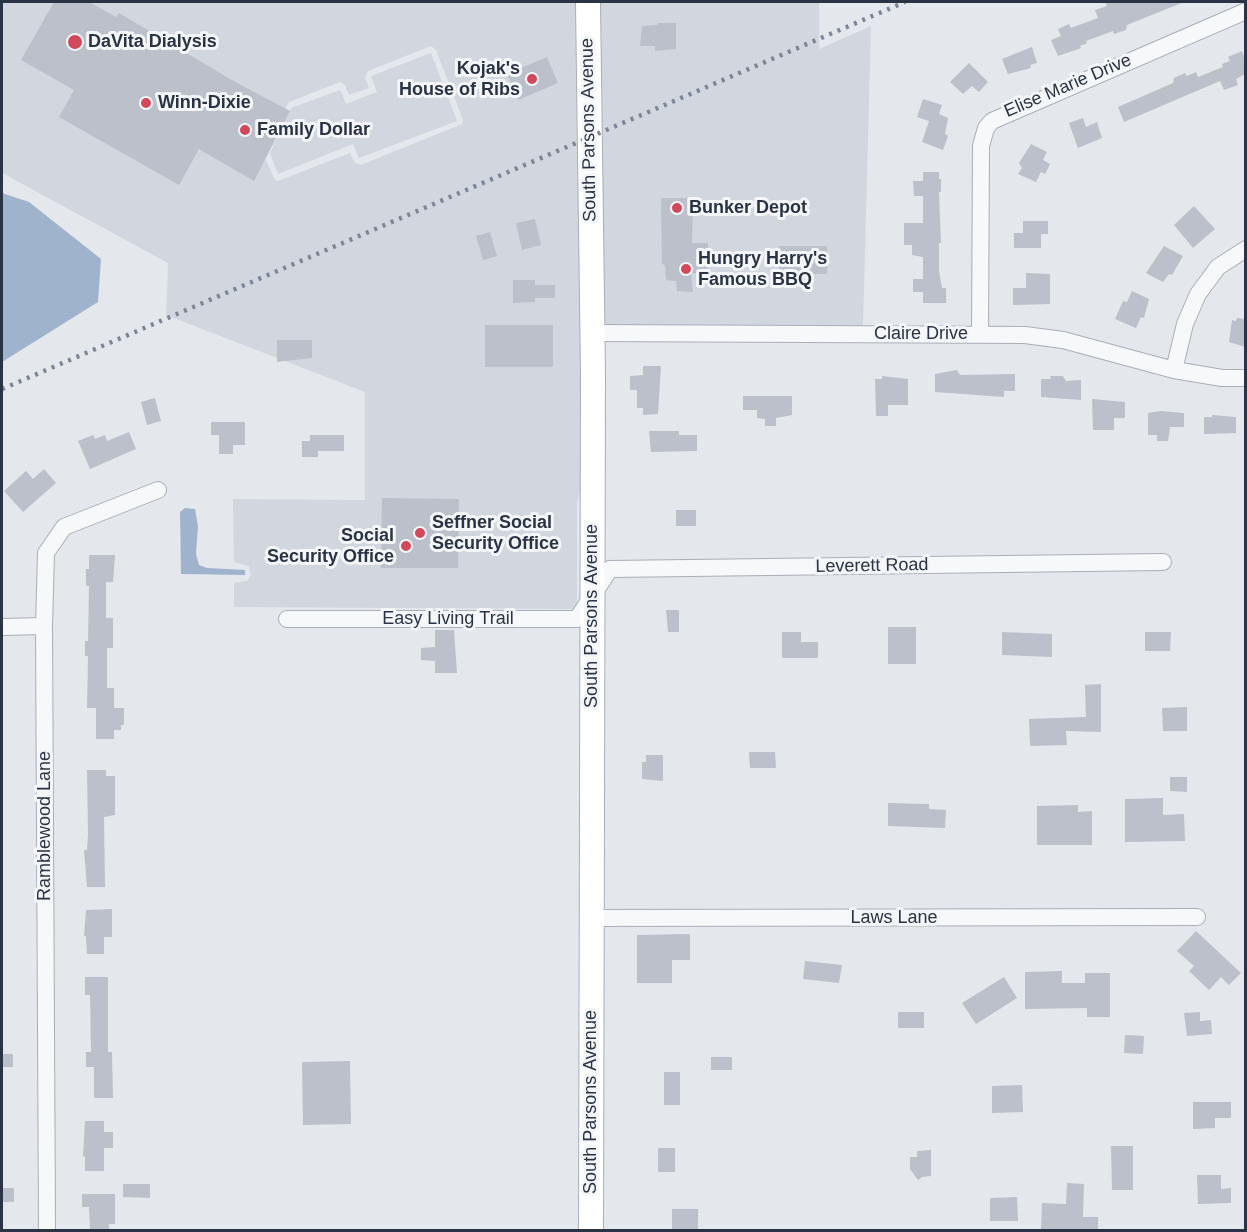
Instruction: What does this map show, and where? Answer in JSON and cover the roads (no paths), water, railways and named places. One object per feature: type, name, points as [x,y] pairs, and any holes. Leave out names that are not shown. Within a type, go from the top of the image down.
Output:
[{"type":"main road","name":"South Parsons Avenue","points":[[588,2],[593,591],[591,1230]]},
{"type":"street","name":"Elise Marie Drive","points":[[980,334],[981,146],[986,128],[992,121],[1245,11]]},
{"type":"street","points":[[1174,370],[1185,324],[1198,294],[1218,267],[1245,249]]},
{"type":"street","name":"Claire Drive","points":[[591,333],[1025,335],[1063,340],[1174,370],[1221,378],[1245,378]]},
{"type":"street","name":"Ramblewood Lane","points":[[47,1230],[44,626],[46,553],[64,527],[158,490]]},
{"type":"street","name":"Leverett Road","points":[[593,591],[610,569],[1163,562]]},
{"type":"street","name":"Easy Living Trail","points":[[287,619],[577,619],[593,591]]},
{"type":"street","points":[[2,627],[44,626]]},
{"type":"street","name":"Laws Lane","points":[[591,918],[1197,917]]},
{"type":"water","points":[[2,193],[29,202],[101,259],[98,302],[2,362]]},
{"type":"water","points":[[185,508],[195,509],[198,526],[196,554],[199,565],[207,568],[245,570],[245,575],[181,574],[180,512]]},
{"type":"railway","points":[[2,389],[905,2]]},
{"type":"place","name":"DaVita Dialysis","points":[[75,42]]},
{"type":"place","name":"Kojak's House of Ribs","points":[[532,79]]},
{"type":"place","name":"Winn-Dixie","points":[[146,103]]},
{"type":"place","name":"Family Dollar","points":[[245,130]]},
{"type":"place","name":"Bunker Depot","points":[[677,208]]},
{"type":"place","name":"Hungry Harry's Famous BBQ","points":[[686,269]]},
{"type":"place","name":"Seffner Social Security Office","points":[[420,533]]},
{"type":"place","name":"Social Security Office","points":[[406,546]]}]
